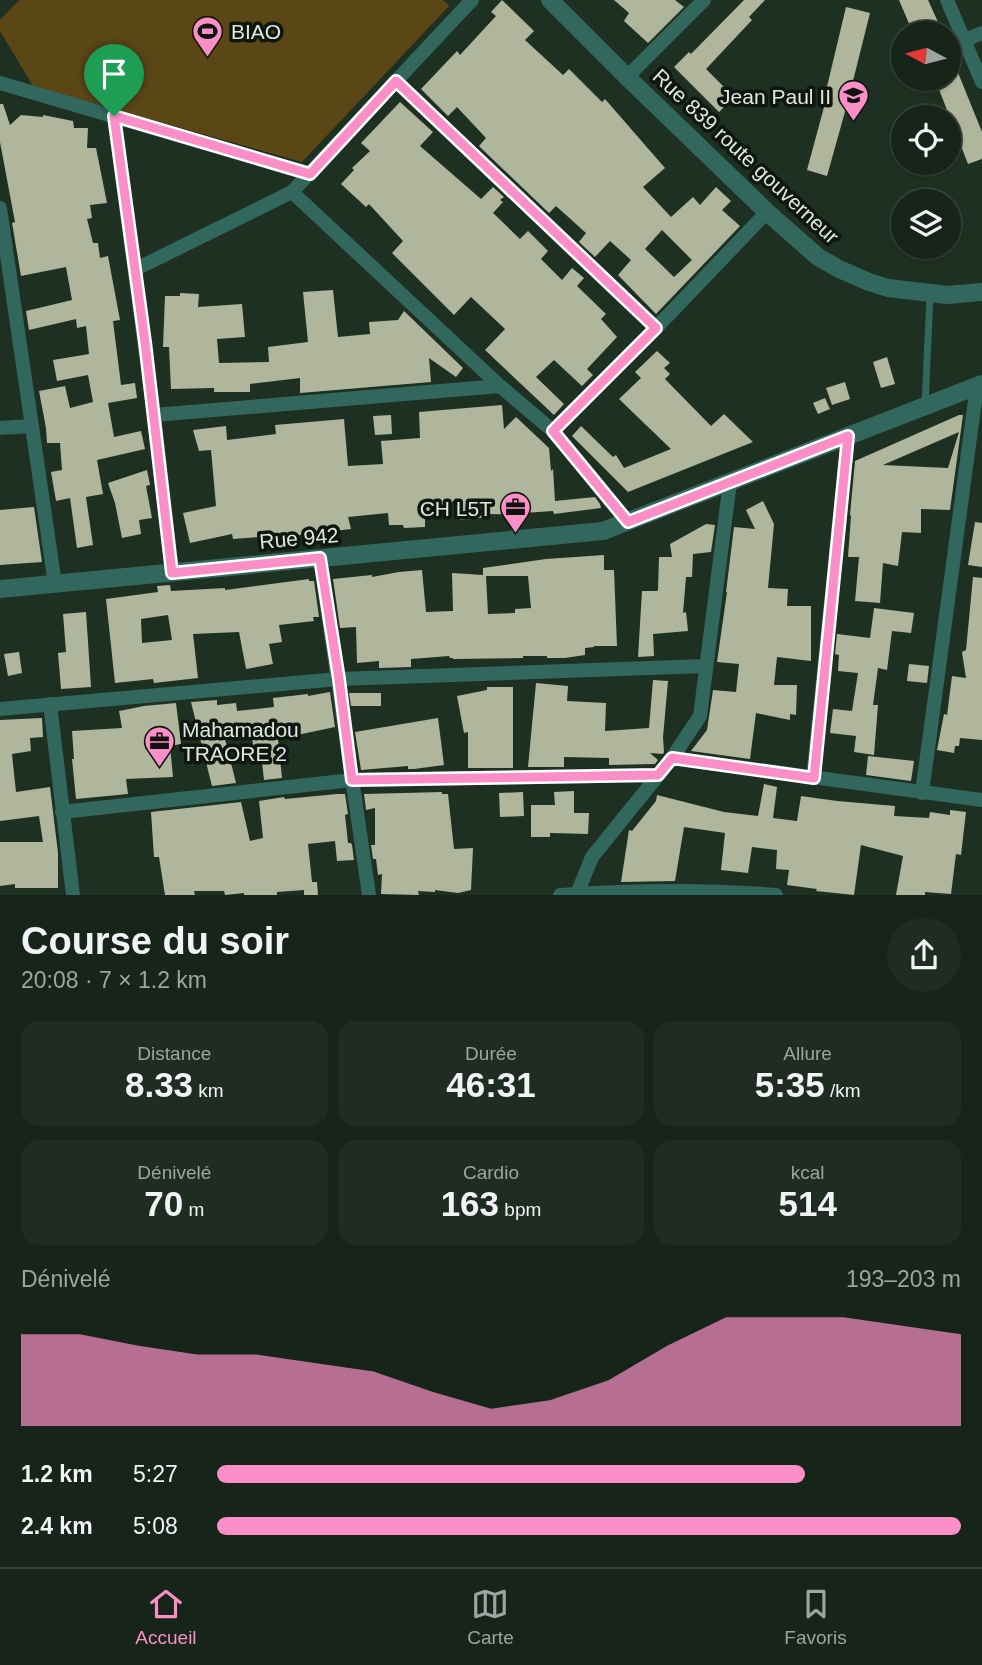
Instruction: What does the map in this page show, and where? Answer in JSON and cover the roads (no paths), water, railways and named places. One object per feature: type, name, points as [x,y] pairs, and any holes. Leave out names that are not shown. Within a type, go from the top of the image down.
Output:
[{"type":"street","points":[[136,270],[292,192],[472,0]]},
{"type":"street","name":"Rue 839 route gouverneur","points":[[550,0],[767,212],[818,257],[839,269],[888,288],[947,295],[982,292]]},
{"type":"street","points":[[627,77],[704,0]]},
{"type":"street","points":[[947,0],[982,82]]},
{"type":"street","points":[[965,40],[982,33]]},
{"type":"street","points":[[396,81],[656,328]]},
{"type":"street","points":[[0,83],[310,174]]},
{"type":"street","points":[[114,116],[136,270],[172,573]]},
{"type":"street","points":[[292,192],[500,386],[553,431],[628,522]]},
{"type":"street","points":[[0,209],[55,584]]},
{"type":"street","points":[[553,431],[767,212]]},
{"type":"street","points":[[922,793],[980,385]]},
{"type":"street","name":"Rue 942","points":[[0,589],[603,531],[980,385]]},
{"type":"street","points":[[154,415],[500,386]]},
{"type":"street","points":[[0,428],[32,426]]},
{"type":"street","points":[[814,778],[848,436]]},
{"type":"street","points":[[578,894],[593,857],[672,758],[700,716],[730,482]]},
{"type":"street","points":[[320,558],[369,895]]},
{"type":"street","points":[[0,709],[339,679],[706,666]]},
{"type":"street","points":[[50,704],[73,895]]},
{"type":"street","points":[[672,758],[982,800]]},
{"type":"street","points":[[62,812],[352,780],[658,775]]},
{"type":"street","points":[[560,895],[776,895]]},
{"type":"lane","points":[[925,406],[930,294]]},
{"type":"place","name":"BIAO","points":[[208,58]]},
{"type":"place","name":"Jean Paul II","points":[[854,123]]},
{"type":"place","name":"CH L5T","points":[[515,535]]},
{"type":"place","name":"Mahamadou TRAORE 2","points":[[159,768]]}]
